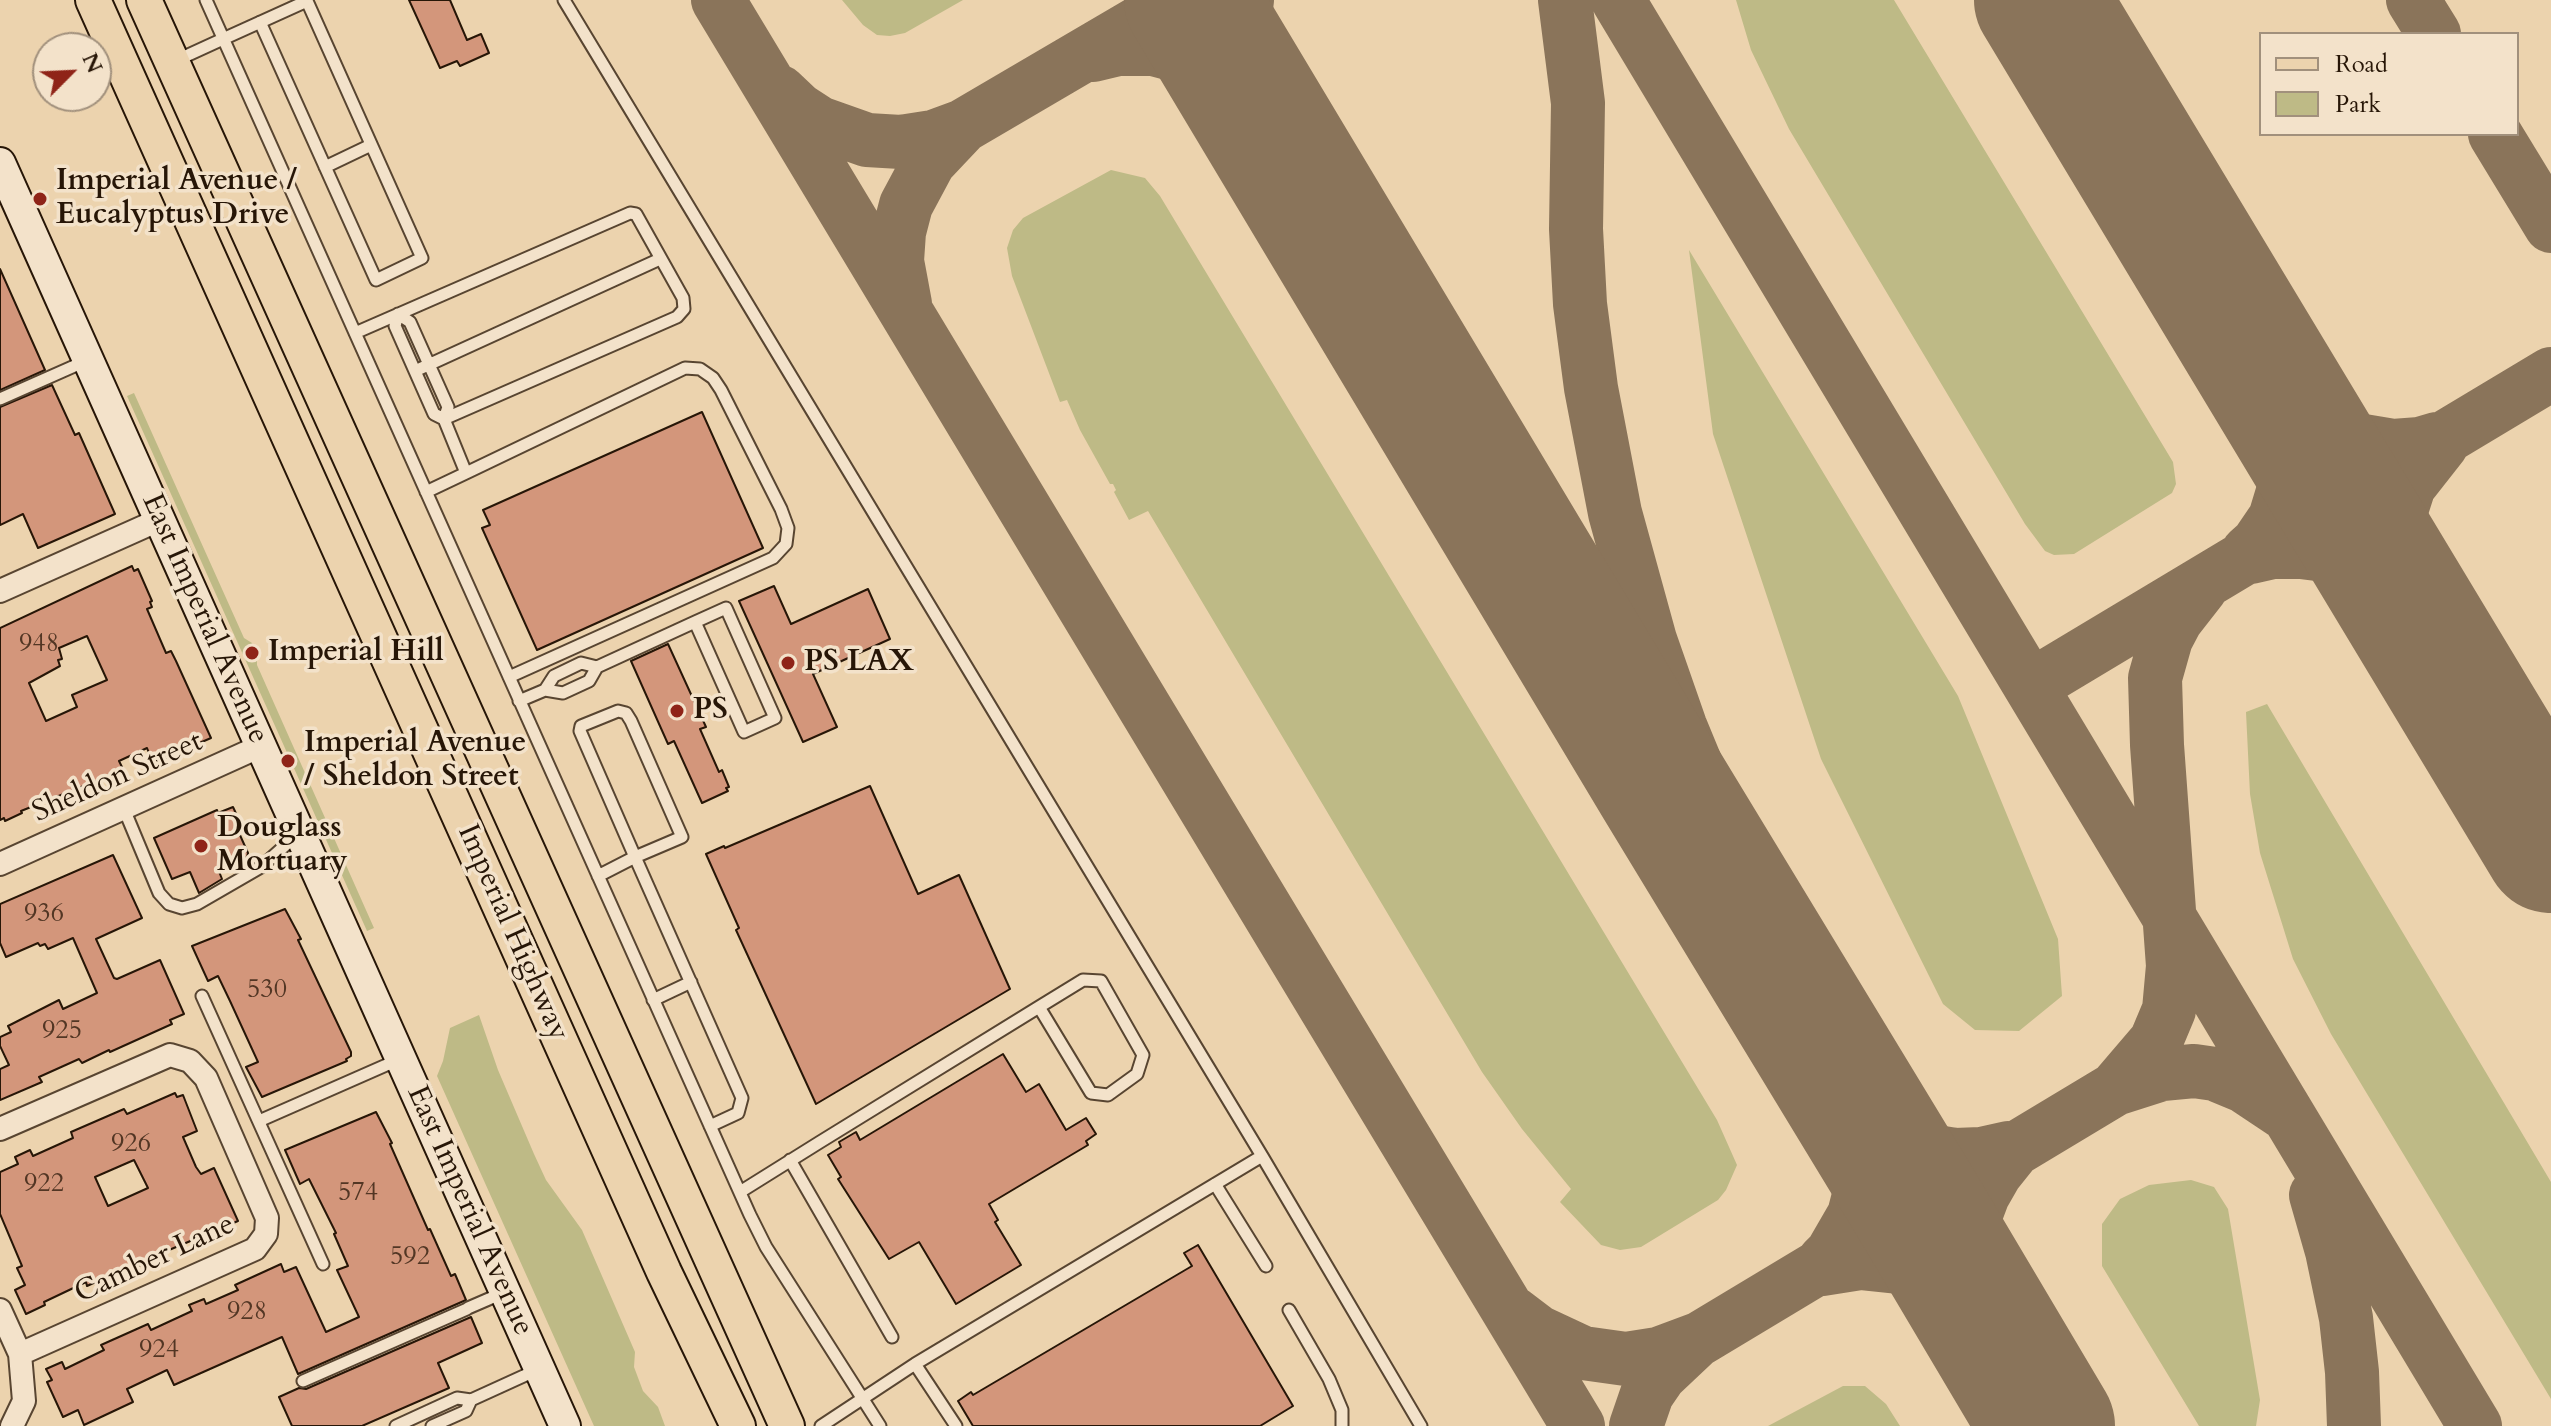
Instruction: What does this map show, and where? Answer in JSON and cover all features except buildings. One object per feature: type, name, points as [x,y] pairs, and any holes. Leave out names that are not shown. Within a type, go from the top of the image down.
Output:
[{"type":"main road","name":"Imperial Highway","points":[[93,0],[657,1258],[738,1426]]},
{"type":"main road","name":"Imperial Highway","points":[[144,0],[787,1426]]},
{"type":"street","name":"East Imperial Avenue","points":[[0,163],[565,1426]]},
{"type":"street","points":[[0,591],[159,520]]},
{"type":"street","name":"Sheldon Street","points":[[0,864],[261,746]]},
{"type":"street","name":"Camber Lane","points":[[0,1129],[170,1055],[190,1061],[206,1078],[267,1218],[266,1234],[255,1249],[20,1354]]},
{"type":"street","points":[[0,1310],[20,1354],[24,1401],[12,1426]]},
{"type":"lane","points":[[206,0],[740,1192],[766,1247],[880,1426]]},
{"type":"lane","points":[[564,0],[1262,1156],[1421,1426]]},
{"type":"lane","points":[[172,62],[260,22],[307,1],[422,258],[376,280],[260,22]]},
{"type":"lane","points":[[325,167],[371,145]]},
{"type":"lane","points":[[355,333],[630,213],[636,214],[683,298],[684,309],[677,317],[444,419]]},
{"type":"lane","points":[[415,371],[660,259]]},
{"type":"lane","points":[[398,314],[410,322],[448,407],[444,419],[466,473]]},
{"type":"lane","points":[[398,314],[395,326],[434,414],[444,419]]},
{"type":"lane","points":[[0,399],[88,360]]},
{"type":"lane","points":[[426,492],[685,368],[700,369],[713,378],[781,509],[788,528],[786,544],[773,558],[509,677]]},
{"type":"lane","points":[[519,701],[545,690],[563,693],[589,681],[597,667],[695,622],[726,608],[775,718],[744,732],[695,622]]},
{"type":"lane","points":[[545,690],[554,676],[581,663],[597,667]]},
{"type":"lane","points":[[598,876],[635,857],[682,837],[631,721],[626,713],[618,711],[581,726],[580,731],[635,857],[742,1098],[738,1113],[710,1126]]},
{"type":"lane","points":[[124,809],[159,893],[169,904],[182,908],[197,904],[261,867],[300,832]]},
{"type":"lane","points":[[740,1192],[790,1160],[1039,1007],[1083,980],[1101,981],[1143,1055],[1137,1074],[1108,1095],[1091,1093],[1039,1007]]},
{"type":"lane","points":[[653,1000],[691,982]]},
{"type":"lane","points":[[202,996],[323,1264]]},
{"type":"lane","points":[[259,1121],[400,1059]]},
{"type":"lane","points":[[821,1426],[915,1364],[1262,1156]]},
{"type":"lane","points":[[790,1160],[892,1337]]},
{"type":"lane","points":[[1215,1184],[1266,1266]]},
{"type":"lane","points":[[303,1381],[505,1292]]},
{"type":"lane","points":[[1289,1310],[1329,1379],[1342,1410],[1342,1426]]},
{"type":"lane","points":[[915,1364],[956,1426]]},
{"type":"lane","points":[[396,1426],[457,1398],[471,1400],[539,1369]]},
{"type":"lane","points":[[432,1426],[466,1411],[471,1400]]},
{"type":"green space","points":[[842,0],[963,0],[905,33],[890,36],[877,35],[863,25]]},
{"type":"green space","points":[[1736,0],[1894,0],[2173,462],[2176,484],[2172,493],[2074,554],[2054,555],[2045,551],[2025,524],[1789,129],[1751,50]]},
{"type":"green space","points":[[1111,170],[1145,178],[1160,196],[1717,1120],[1737,1165],[1726,1190],[1718,1200],[1641,1247],[1620,1250],[1601,1245],[1560,1202],[1571,1189],[1522,1129],[1482,1072],[1148,511],[1129,520],[1067,400],[1060,402],[1012,276],[1007,248],[1013,230],[1023,218]]},
{"type":"green space","points":[[1689,250],[1958,696],[2058,939],[2062,996],[2019,1031],[1975,1030],[1943,1004],[1821,759],[1713,434]]},
{"type":"green space","points":[[134,393],[244,638],[252,643],[257,653],[257,665],[374,928],[367,931],[127,396]]},
{"type":"green space","points":[[2267,704],[2551,1182],[2551,1399],[2331,1034],[2293,959],[2260,853],[2250,794],[2246,712]]},
{"type":"green space","points":[[479,1015],[498,1070],[534,1154],[546,1180],[582,1230],[635,1352],[634,1367],[643,1391],[658,1407],[665,1426],[594,1426],[437,1076],[450,1028]]},
{"type":"green space","points":[[2191,1180],[2214,1187],[2228,1209],[2260,1400],[2256,1426],[2199,1426],[2102,1266],[2102,1224],[2120,1199],[2149,1185]]},
{"type":"green space","points":[[1843,1386],[1865,1386],[1886,1404],[1900,1426],[1768,1426]]},
{"type":"taxiway","points":[[718,0],[1578,1426]]},
{"type":"taxiway","points":[[780,92],[819,123],[867,140],[901,142],[933,137],[963,126],[1178,0]]},
{"type":"taxiway","points":[[1247,0],[1243,31],[1244,65],[1251,89],[1265,115]]},
{"type":"taxiway","points":[[1565,0],[1578,103],[1576,229],[1580,304],[1591,388],[1615,513],[1650,640],[1680,726],[1727,840],[1831,1062]]},
{"type":"taxiway","points":[[1618,0],[2475,1426]]},
{"type":"taxiway","points":[[2413,0],[2433,32]]},
{"type":"taxiway","points":[[1093,55],[1118,49],[1153,49],[1187,58],[1217,74],[1243,98],[1309,196]]},
{"type":"taxiway","points":[[905,304],[897,261],[899,232],[906,205],[929,162],[963,126]]},
{"type":"taxiway","points":[[2496,136],[2551,226]]},
{"type":"taxiway","points":[[2266,372],[2304,409],[2351,439],[2393,446],[2437,439]]},
{"type":"taxiway","points":[[2248,552],[2275,518],[2285,485],[2289,450],[2283,417],[2266,372]]},
{"type":"taxiway","points":[[2031,686],[2551,374]]},
{"type":"taxiway","points":[[2420,630],[2401,575],[2396,544],[2400,514],[2409,486],[2442,444]]},
{"type":"taxiway","points":[[2251,557],[2273,552],[2301,552],[2325,555],[2356,567],[2384,586],[2415,624]]},
{"type":"taxiway","points":[[2115,1089],[2156,1041],[2169,1010],[2173,966],[2155,678],[2166,639],[2176,620],[2201,588]]},
{"type":"taxiway","points":[[2488,742],[2551,775]]},
{"type":"taxiway","points":[[1513,1313],[1538,1332],[1583,1353],[1626,1359],[1658,1354],[1701,1338],[2115,1089],[2162,1074],[2194,1071],[2215,1074],[2244,1086],[2283,1112]]},
{"type":"taxiway","points":[[1841,1079],[1870,1117],[1910,1143],[1955,1155],[1981,1154],[2008,1148]]},
{"type":"taxiway","points":[[1824,1261],[1854,1215],[1863,1180],[1860,1136],[1844,1087]]},
{"type":"taxiway","points":[[2001,1349],[1976,1292],[1970,1263],[1970,1242],[1983,1195],[2011,1154]]},
{"type":"taxiway","points":[[2316,1195],[2346,1318],[2354,1426]]},
{"type":"taxiway","points":[[1822,1269],[1860,1263],[1898,1267],[1919,1274],[1956,1296],[1988,1333]]},
{"type":"taxiway","points":[[1636,1426],[1647,1394],[1660,1375],[1695,1342]]},
{"type":"runway","points":[[1191,0],[2048,1426]]},
{"type":"runway","points":[[2041,0],[2551,846]]},
{"type":"place","name":"Imperial Avenue / Eucalyptus Drive","points":[[40,199]]},
{"type":"place","name":"Imperial Hill","points":[[252,653]]},
{"type":"place","name":"PS LAX","points":[[788,663]]},
{"type":"place","name":"PS","points":[[677,711]]},
{"type":"place","name":"Imperial Avenue / Sheldon Street","points":[[288,761]]},
{"type":"place","name":"Douglass Mortuary","points":[[201,846]]}]
